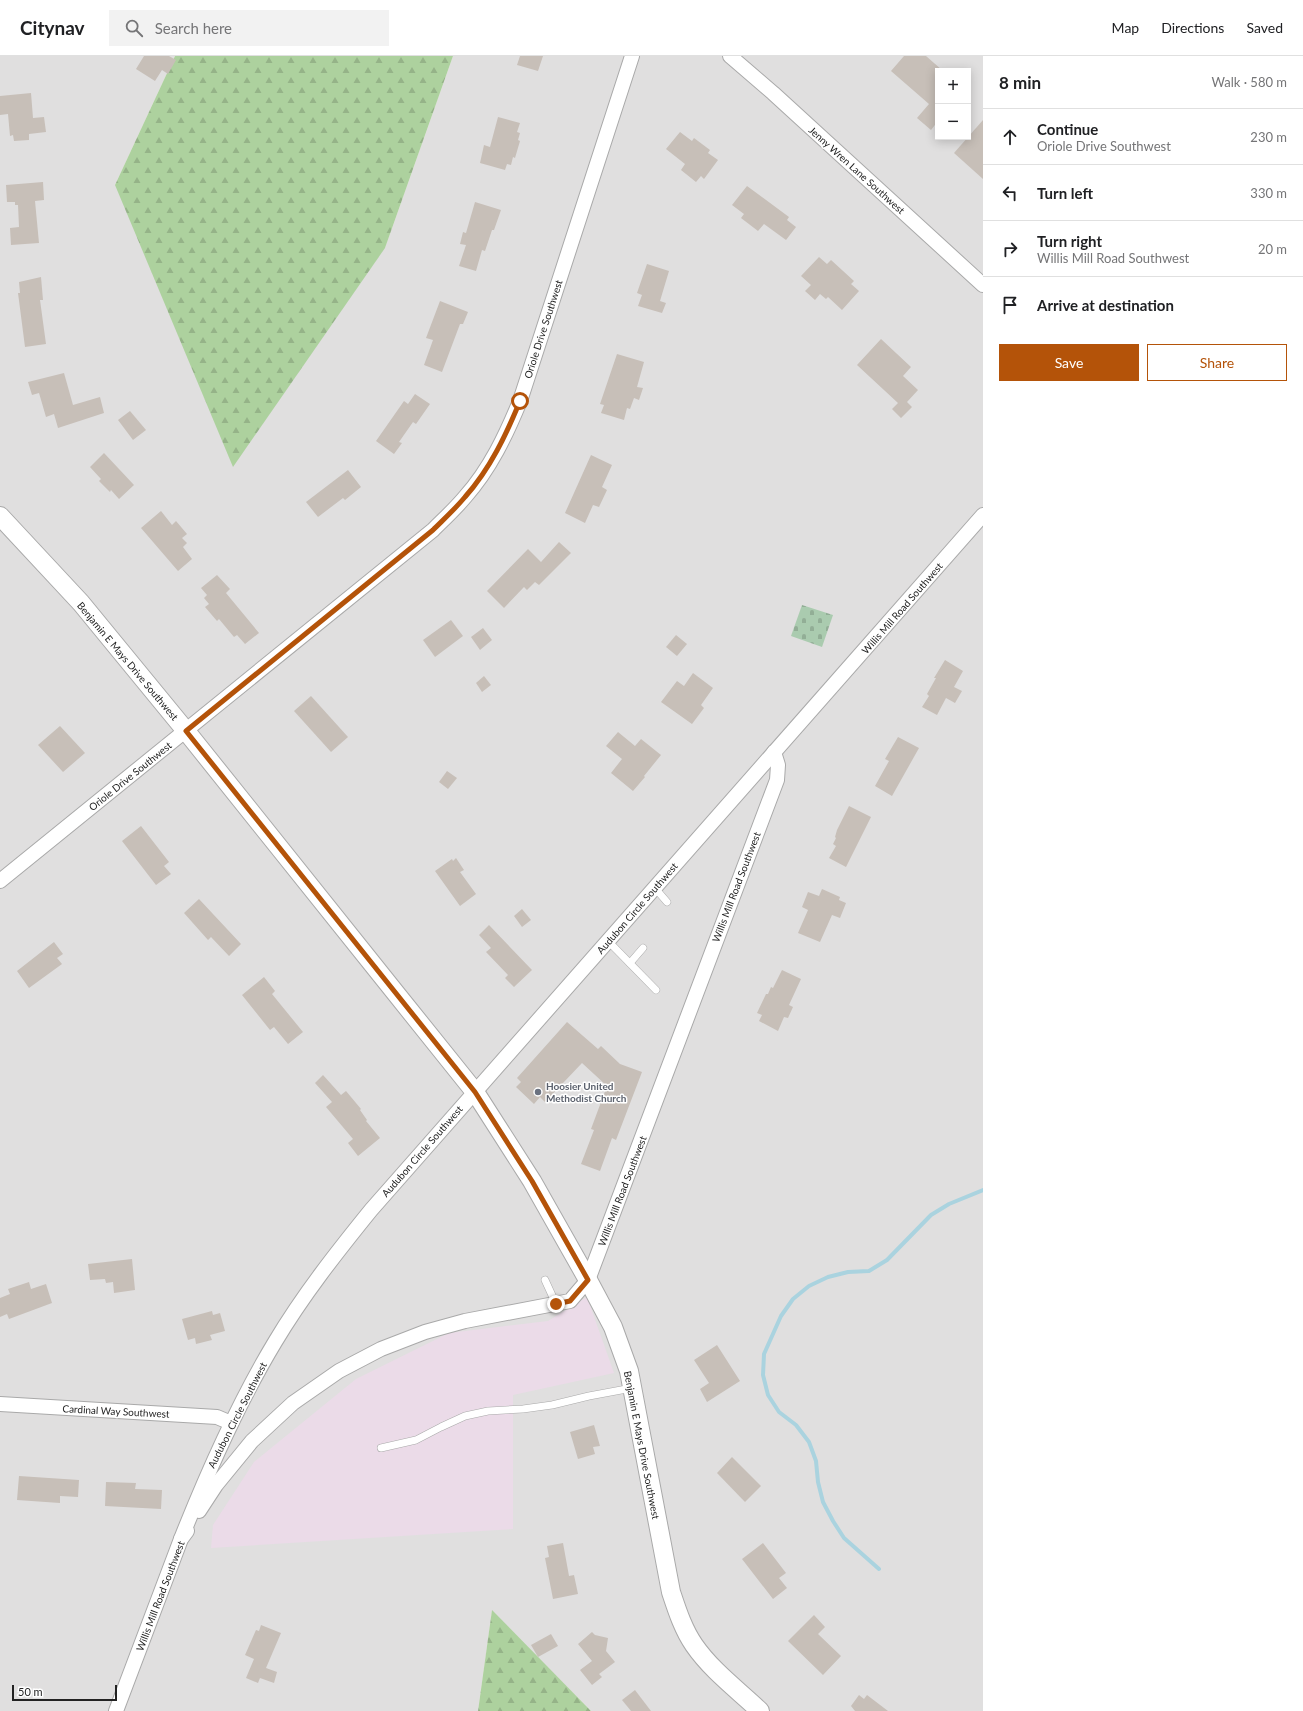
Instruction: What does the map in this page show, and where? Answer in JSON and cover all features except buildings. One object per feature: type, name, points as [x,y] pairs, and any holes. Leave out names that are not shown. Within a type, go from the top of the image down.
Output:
[{"type":"street","name":"Oriole Drive Southwest","points":[[0,881],[433,530],[466,497],[490,463],[506,435],[520,401],[632,56]]},
{"type":"street","name":"Jenny Wren Lane Southwest","points":[[730,56],[779,98],[983,285]]},
{"type":"street","name":"Willis Mill Road Southwest","points":[[116,1711],[181,1539],[216,1485],[252,1442],[293,1403],[339,1371],[381,1349],[425,1332],[465,1321],[570,1301],[588,1280],[777,780],[778,766],[774,752],[983,515]]},
{"type":"street","name":"Benjamin E Mays Drive Southwest","points":[[0,516],[81,603],[186,731],[475,1092],[532,1181],[613,1327],[629,1371],[671,1592],[680,1620],[694,1646],[715,1670],[760,1711]]},
{"type":"street","name":"Audubon Circle Southwest","points":[[181,1539],[207,1475],[231,1422],[275,1342],[327,1265],[371,1210],[774,752]]},
{"type":"street","name":"Cardinal Way Southwest","points":[[0,1404],[216,1417],[231,1422]]},
{"type":"lane","points":[[655,888],[668,902]]},
{"type":"lane","points":[[608,941],[656,990]]},
{"type":"lane","points":[[630,963],[643,948]]},
{"type":"lane","points":[[545,1280],[556,1304]]},
{"type":"lane","points":[[381,1448],[416,1440],[441,1426],[465,1416],[488,1410],[552,1406],[589,1396],[632,1388]]},
{"type":"shaded area","points":[[0,56],[175,56],[115,185],[385,248],[453,56],[983,56],[983,1711],[591,1711],[492,1611],[478,1711],[0,1711]]},
{"type":"shaded area","points":[[587,1297],[614,1373],[513,1395],[513,1529],[211,1548],[213,1525],[254,1462],[356,1379],[449,1333],[548,1321]]},
{"type":"green space","points":[[175,56],[453,56],[385,248],[233,467],[115,185]]},
{"type":"green space","points":[[802,605],[833,615],[822,647],[791,636]]},
{"type":"green space","points":[[492,1610],[591,1711],[478,1711]]},
{"type":"waterway","points":[[879,1569],[844,1538],[833,1521],[823,1502],[818,1482],[816,1461],[809,1442],[796,1425],[779,1412],[768,1395],[763,1375],[764,1354],[781,1316],[793,1299],[809,1286],[828,1277],[848,1272],[869,1271],[887,1260],[931,1215],[949,1204],[983,1190]]},
{"type":"place","name":"Hoosier United Methodist Church","points":[[538,1092]]},
{"type":"route","points":[[520,401],[506,435],[490,463],[466,497],[433,530],[186,731],[475,1092],[532,1181],[588,1280],[570,1301],[556,1304]]}]
